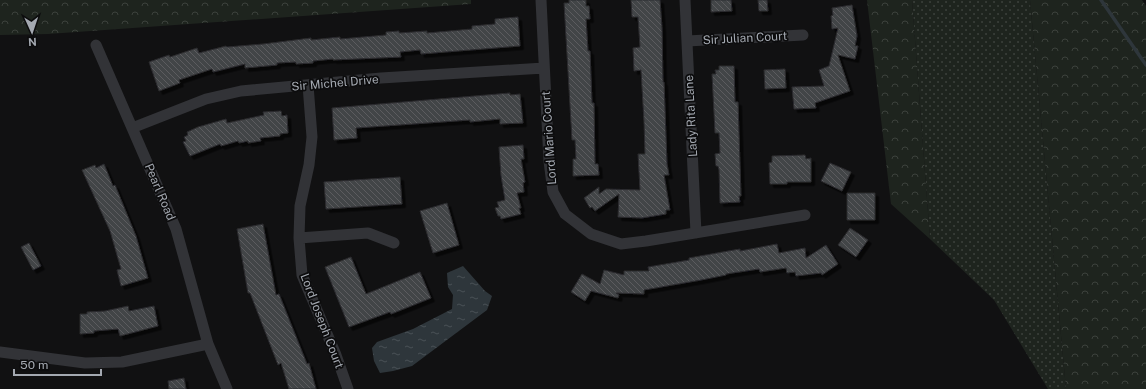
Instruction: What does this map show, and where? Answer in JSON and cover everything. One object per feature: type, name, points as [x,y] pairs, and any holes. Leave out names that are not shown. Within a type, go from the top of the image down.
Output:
[{"type":"street","name":"Lord Mario Court","points":[[541,0],[549,161],[553,192],[565,214],[591,234],[621,244],[805,215]]},
{"type":"street","name":"Lady Rita Lane","points":[[685,0],[696,233]]},
{"type":"street","name":"Sir Julian Court","points":[[687,41],[803,34]]},
{"type":"street","name":"Pearl Road","points":[[96,45],[176,229],[208,344],[227,389]]},
{"type":"street","name":"Sir Michel Drive","points":[[132,128],[206,99],[241,91],[396,77],[544,68]]},
{"type":"street","name":"Lord Joseph Court","points":[[308,85],[312,137],[309,165],[300,206],[299,238],[302,275],[336,355],[348,389]]},
{"type":"street","points":[[299,238],[368,233],[394,243]]},
{"type":"street","points":[[0,352],[85,363],[122,362],[208,344]]},
{"type":"green space","points":[[0,0],[471,0],[471,4],[48,34],[0,35]]},
{"type":"green space","points":[[867,0],[912,0],[930,239],[891,204]]},
{"type":"green space","points":[[912,0],[1030,0],[1066,389],[1048,389],[994,300],[930,239]]},
{"type":"green space","points":[[1030,0],[1142,0],[1146,6],[1146,389],[1066,389]]},
{"type":"water","points":[[463,266],[485,291],[492,296],[487,310],[412,366],[380,373],[374,361],[372,348],[377,342],[413,329],[452,309],[453,295],[448,287],[447,273]]},
{"type":"building","points":[[569,0],[586,0],[586,6],[589,6],[590,19],[586,19],[588,51],[590,51],[592,103],[594,103],[595,164],[598,164],[599,175],[573,176],[573,159],[576,159],[575,140],[572,140],[564,3],[569,3]]},
{"type":"building","points":[[631,0],[660,0],[662,28],[663,82],[667,164],[669,175],[664,175],[670,210],[666,210],[666,214],[642,218],[618,217],[619,194],[595,211],[592,207],[590,208],[584,198],[599,187],[599,194],[606,189],[640,190],[638,154],[645,154],[644,122],[641,70],[634,71],[633,48],[640,47],[638,17],[632,17]]},
{"type":"building","points":[[711,0],[731,0],[732,11],[711,12]]},
{"type":"building","points":[[758,0],[767,0],[768,11],[759,11]]},
{"type":"building","points":[[852,5],[857,36],[855,46],[858,46],[855,59],[838,55],[850,91],[815,103],[816,108],[794,109],[792,87],[824,86],[819,70],[829,66],[838,28],[832,29],[832,8]]},
{"type":"building","points":[[518,17],[520,46],[421,54],[420,50],[400,52],[401,57],[333,59],[313,61],[313,63],[277,63],[277,65],[245,68],[245,64],[213,72],[212,69],[179,80],[180,83],[159,91],[149,62],[197,48],[199,53],[226,46],[263,44],[311,38],[311,40],[340,37],[340,39],[386,35],[386,32],[399,31],[399,33],[427,31],[427,33],[472,29],[472,26],[495,24],[495,19]]},
{"type":"building","points":[[719,66],[734,66],[735,102],[738,102],[740,202],[720,203],[719,170],[718,166],[716,166],[715,154],[720,153],[719,133],[715,133],[712,74],[716,74],[715,70],[719,70]]},
{"type":"building","points":[[785,69],[786,88],[765,89],[764,70]]},
{"type":"building","points":[[510,93],[510,95],[520,94],[523,123],[500,124],[500,119],[356,128],[357,138],[334,140],[332,108]]},
{"type":"building","points":[[281,111],[282,116],[287,115],[288,133],[280,134],[280,136],[260,138],[261,141],[248,143],[248,141],[239,143],[238,141],[221,146],[220,144],[190,156],[183,142],[186,141],[184,137],[188,135],[187,132],[198,127],[226,119],[227,123],[264,115],[263,112]]},
{"type":"building","points":[[523,145],[524,159],[521,159],[525,182],[523,183],[524,192],[517,193],[521,214],[501,219],[495,208],[499,207],[497,202],[505,200],[501,176],[499,147]]},
{"type":"building","points":[[805,155],[806,159],[811,158],[811,182],[770,184],[769,163],[772,162],[772,156]]},
{"type":"building","points":[[830,163],[851,172],[842,191],[821,181]]},
{"type":"building","points":[[104,164],[113,186],[115,185],[136,236],[148,278],[121,286],[117,270],[121,269],[110,231],[82,170],[95,165],[96,168]]},
{"type":"building","points":[[400,177],[402,204],[326,209],[324,182]]},
{"type":"building","points":[[847,193],[875,193],[875,220],[847,220]]},
{"type":"building","points":[[447,203],[459,245],[433,253],[420,211]]},
{"type":"building","points":[[263,224],[276,295],[279,294],[307,364],[309,363],[316,389],[289,389],[281,363],[278,365],[250,293],[248,293],[237,229]]},
{"type":"building","points":[[850,228],[868,240],[856,257],[838,245]]},
{"type":"building","points":[[29,243],[41,266],[33,270],[21,247]]},
{"type":"building","points":[[777,244],[779,253],[805,248],[806,258],[826,245],[838,264],[822,275],[821,273],[796,276],[795,272],[787,273],[786,268],[760,272],[759,269],[644,290],[644,294],[616,293],[619,295],[618,298],[591,291],[585,301],[571,292],[582,274],[600,284],[604,270],[624,275],[624,271],[649,271],[648,267],[689,260],[689,258]]},
{"type":"building","points":[[351,257],[366,294],[420,272],[431,298],[391,314],[390,312],[349,327],[325,267]]},
{"type":"building","points":[[128,306],[129,311],[154,306],[158,326],[120,336],[118,329],[80,334],[80,314]]},
{"type":"building","points":[[184,378],[186,389],[169,389],[168,381]]},
{"type":"waterway","points":[[1101,0],[1146,65]]}]
